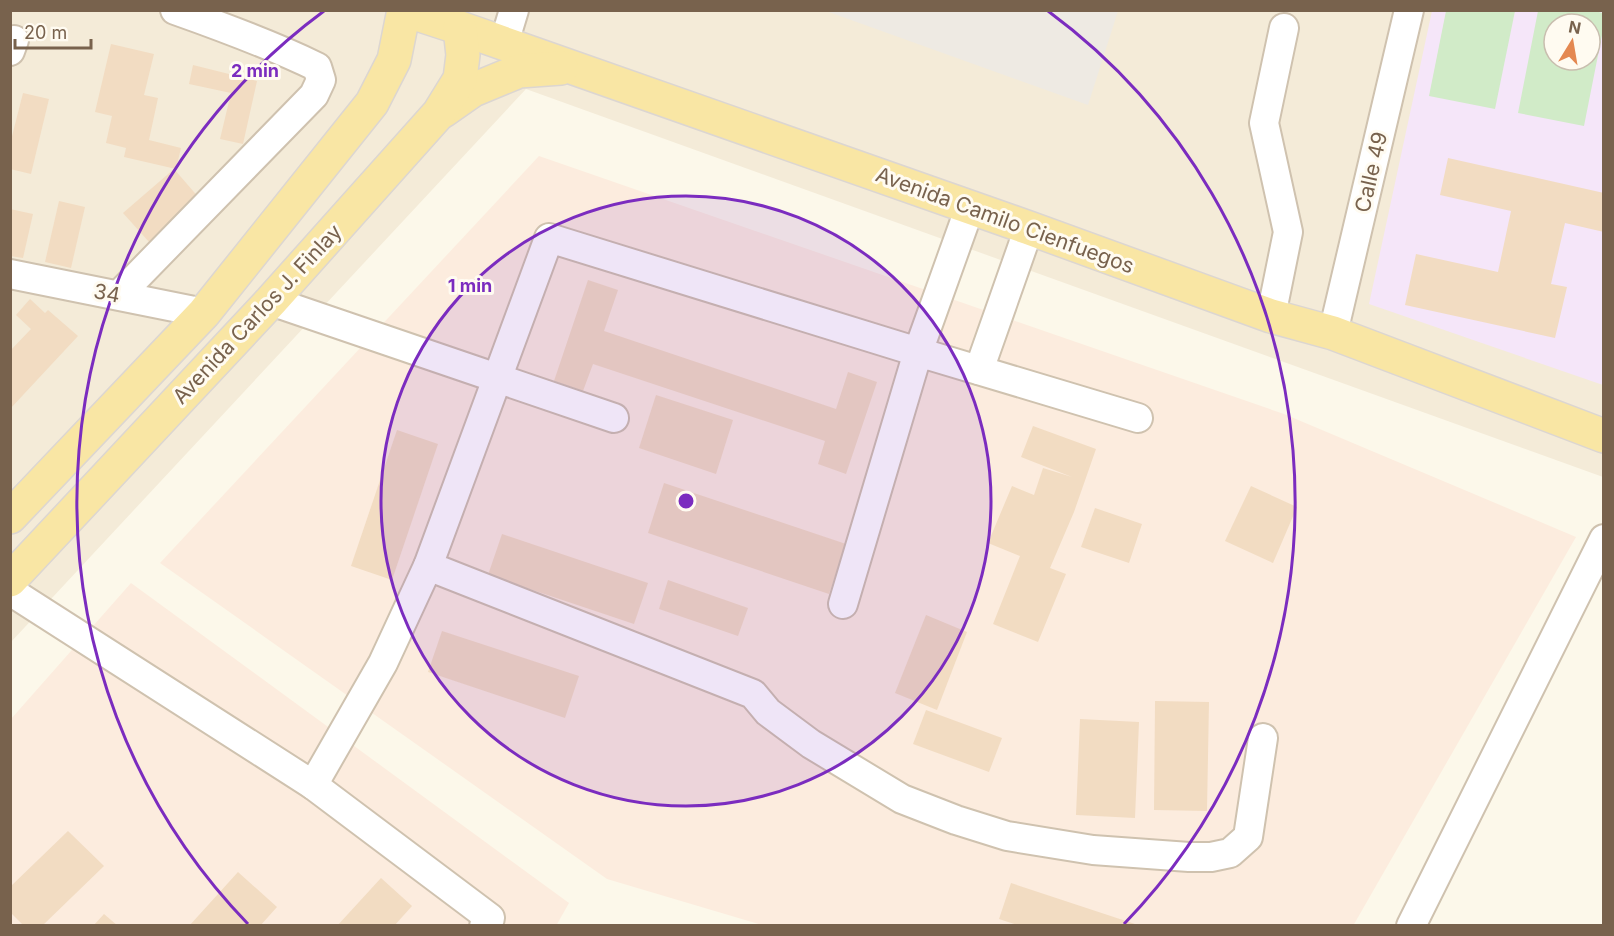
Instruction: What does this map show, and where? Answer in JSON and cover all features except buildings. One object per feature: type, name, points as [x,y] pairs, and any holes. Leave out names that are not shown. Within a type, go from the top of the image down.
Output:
[{"type":"main road","name":"Avenida Camilo Cienfuegos","points":[[405,10],[970,207],[1270,316],[1333,333],[1604,436]]},
{"type":"main road","name":"Avenida Carlos J. Finlay","points":[[10,517],[204,313],[372,103],[394,60],[405,10]]},
{"type":"main road","name":"Avenida Carlos J. Finlay","points":[[10,580],[271,301],[439,113],[460,79],[463,55],[460,28]]},
{"type":"main road","points":[[439,113],[473,90],[519,70],[571,67]]},
{"type":"street","points":[[119,296],[314,95],[321,80],[317,67],[210,22],[175,10]]},
{"type":"street","points":[[504,43],[514,10]]},
{"type":"street","name":"Calle 49","points":[[1333,333],[1409,10]]},
{"type":"street","points":[[1270,316],[1288,231],[1264,123],[1284,28]]},
{"type":"street","points":[[843,604],[918,351],[970,207]]},
{"type":"street","points":[[979,370],[1029,228]]},
{"type":"street","points":[[313,785],[382,663],[428,566],[549,238],[1138,418]]},
{"type":"street","name":"34","points":[[10,273],[204,313]]},
{"type":"street","points":[[271,301],[614,418]]},
{"type":"street","points":[[1411,926],[1604,539]]},
{"type":"street","points":[[428,566],[753,694],[768,712],[811,744],[893,793],[956,820],[1007,836],[1093,850],[1189,857],[1210,857],[1230,853],[1248,837],[1263,738]]},
{"type":"street","points":[[10,591],[313,785],[490,918],[484,926]]},
{"type":"shaded area","points":[[11,11],[1603,11],[1603,477],[526,89],[11,642]]},
{"type":"shaded area","points":[[826,11],[1118,11],[1088,105]]},
{"type":"shaded area","points":[[1432,11],[1603,11],[1603,385],[1369,304]]},
{"type":"shaded area","points":[[539,156],[1284,414],[1576,537],[1353,926],[762,925],[607,879],[160,563]]},
{"type":"shaded area","points":[[131,583],[569,903],[556,926],[11,926],[11,719]]},
{"type":"green space","points":[[1590,10],[1599,12],[1542,12],[1542,72],[1595,72],[1584,126],[1518,113],[1538,11]]},
{"type":"green space","points":[[1446,11],[1515,11],[1495,109],[1429,96]]}]
